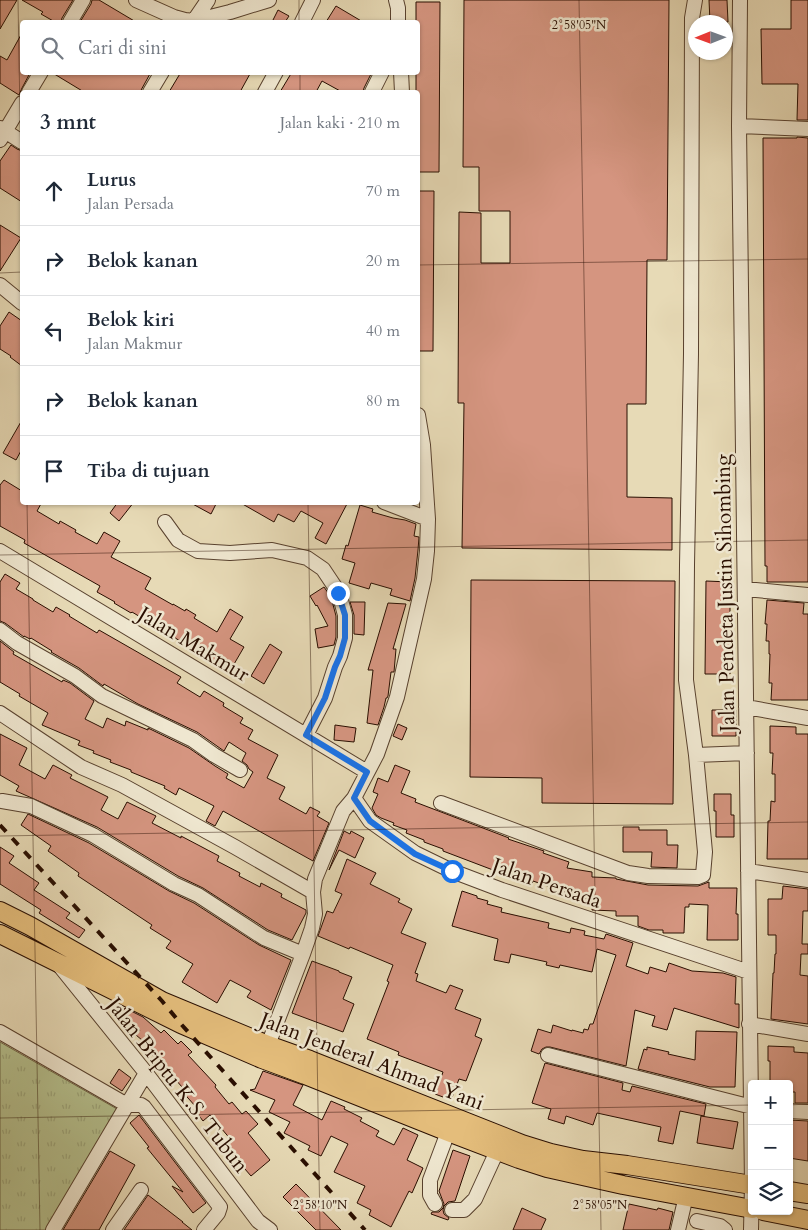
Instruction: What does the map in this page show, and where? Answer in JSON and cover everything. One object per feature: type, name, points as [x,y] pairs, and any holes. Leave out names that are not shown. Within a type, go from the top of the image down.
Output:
[{"type":"main road","name":"Jalan Jenderal Ahmad Yani","points":[[0,911],[30,926],[152,996],[268,1045],[447,1126],[497,1151],[628,1165],[748,1184]]},
{"type":"main road","name":"Jalan Jenderal Ahmad Yani","points":[[0,934],[181,1024],[262,1060],[520,1152],[547,1168],[748,1209]]},
{"type":"main road","points":[[793,1192],[808,1194]]},
{"type":"main road","name":"Jalan Jenderal Ahmad Yani","points":[[782,1215],[808,1220]]},
{"type":"street","points":[[71,20],[83,0]]},
{"type":"street","points":[[136,0],[157,6],[174,17],[185,20]]},
{"type":"street","points":[[194,20],[208,0]]},
{"type":"street","points":[[200,20],[269,0]]},
{"type":"street","points":[[303,20],[313,0]]},
{"type":"street","points":[[396,0],[398,20]]},
{"type":"street","points":[[441,802],[628,873],[648,876],[698,877],[703,875],[705,852],[696,755],[686,680],[691,354],[692,18],[695,0]]},
{"type":"street","name":"Jalan Pendeta Justin Sihombing","points":[[740,0],[739,126],[750,1080]]},
{"type":"street","points":[[30,90],[39,75]]},
{"type":"street","points":[[151,90],[160,75]]},
{"type":"street","points":[[266,90],[274,75]]},
{"type":"street","points":[[373,90],[380,75]]},
{"type":"street","points":[[401,75],[402,90]]},
{"type":"street","points":[[20,106],[2,133],[20,141]]},
{"type":"street","points":[[739,126],[808,129]]},
{"type":"street","points":[[0,286],[20,298]]},
{"type":"street","points":[[268,1045],[304,954],[312,928],[315,914],[313,892],[316,879],[343,810],[354,798],[378,754],[397,697],[424,579],[427,551],[428,519],[420,430]]},
{"type":"street","points":[[392,505],[428,519]]},
{"type":"street","points":[[165,522],[178,540],[198,552],[230,553],[272,550],[308,558],[323,569],[338,593],[345,615],[345,638],[325,698],[306,735]]},
{"type":"street","name":"Jalan Makmur","points":[[0,551],[367,772]]},
{"type":"street","points":[[745,589],[808,595]]},
{"type":"street","points":[[0,630],[17,643],[74,676],[102,696],[193,740],[240,770]]},
{"type":"street","points":[[746,707],[808,718]]},
{"type":"street","points":[[0,713],[81,767],[122,785],[313,892]]},
{"type":"street","points":[[696,755],[747,753]]},
{"type":"street","name":"Jalan Persada","points":[[354,798],[370,821],[415,854],[452,871],[511,893],[749,972]]},
{"type":"street","points":[[2,801],[31,806],[93,835],[174,884],[198,895],[264,938],[304,954]]},
{"type":"street","points":[[748,871],[808,880]]},
{"type":"street","name":"Jalan Briptu K.S. Tubun","points":[[57,962],[146,1073],[254,1225],[270,1230]]},
{"type":"street","points":[[749,1024],[808,1034]]},
{"type":"street","points":[[0,1032],[127,1105],[141,1105],[144,1107],[220,1207],[218,1213],[204,1230]]},
{"type":"street","points":[[548,1055],[748,1106]]},
{"type":"street","points":[[53,1230],[146,1073]]},
{"type":"street","points":[[793,1110],[808,1112]]},
{"type":"street","name":"Jalan Pendeta Justin Sihombing","points":[[751,1125],[752,1170]]},
{"type":"street","points":[[435,1204],[430,1195],[430,1180],[447,1126]]},
{"type":"street","points":[[452,1210],[464,1210],[476,1199],[497,1151]]},
{"type":"street","points":[[113,1230],[142,1190]]},
{"type":"street","points":[[678,1230],[686,1196]]},
{"type":"street","name":"Jalan Pendeta Justin Sihombing","points":[[750,1230],[754,1215]]},
{"type":"street","points":[[697,1221],[720,1226],[725,1230]]},
{"type":"green space","points":[[0,1042],[117,1109],[46,1230],[0,1230]]},
{"type":"building","points":[[0,0],[17,0],[0,29]]},
{"type":"building","points":[[22,0],[73,0],[62,20],[52,20],[41,14],[43,12]]},
{"type":"building","points":[[92,0],[99,0],[133,20],[81,20]]},
{"type":"building","points":[[464,0],[669,0],[667,260],[647,260],[646,404],[627,404],[627,497],[672,498],[672,550],[462,548],[464,403],[458,403],[459,212],[481,213],[481,263],[510,263],[510,211],[479,211],[479,167],[463,167]]},
{"type":"building","points":[[709,0],[727,0],[728,15],[710,15]]},
{"type":"building","points":[[791,0],[808,0],[808,120],[797,120],[798,84],[762,84],[761,29],[791,29]]},
{"type":"building","points":[[416,2],[440,2],[439,172],[420,172],[420,90],[416,90],[416,75],[420,75],[420,20],[416,20]]},
{"type":"building","points":[[336,6],[360,20],[327,20]]},
{"type":"building","points":[[278,10],[289,16],[286,20],[273,20]]},
{"type":"building","points":[[20,37],[20,75],[29,75],[19,95],[0,83],[0,56],[7,60]]},
{"type":"building","points":[[56,75],[149,75],[141,90],[81,90]]},
{"type":"building","points":[[179,75],[249,75],[241,90],[170,90]]},
{"type":"building","points":[[290,75],[370,75],[364,90],[338,90],[322,81],[317,90],[281,90]]},
{"type":"building","points":[[763,138],[808,138],[808,582],[767,582],[767,566],[765,566]]},
{"type":"building","points":[[11,145],[20,150],[20,201],[0,188],[0,161]]},
{"type":"building","points":[[420,191],[434,191],[433,351],[420,351]]},
{"type":"building","points":[[0,225],[20,237],[20,240],[0,271]]},
{"type":"building","points":[[9,312],[20,320],[20,364],[0,349],[0,326]]},
{"type":"building","points":[[20,423],[20,453],[16,460],[3,453]]},
{"type":"building","points":[[4,480],[20,490],[20,505],[40,505],[37,511],[59,524],[60,521],[97,544],[104,532],[120,541],[111,557],[151,578],[145,589],[185,611],[186,609],[196,615],[194,618],[217,632],[230,609],[243,617],[230,639],[244,647],[230,671],[114,603],[97,592],[100,586],[24,543],[25,540],[0,526],[0,485]]},
{"type":"building","points":[[116,505],[132,505],[119,521],[110,513]]},
{"type":"building","points":[[194,505],[216,505],[211,514]]},
{"type":"building","points":[[244,505],[346,505],[326,544],[315,538],[323,523],[301,511],[294,522],[278,514],[274,522]]},
{"type":"building","points":[[360,505],[373,509],[372,512],[416,524],[414,536],[419,537],[418,550],[410,601],[390,595],[392,589],[371,583],[369,589],[349,583],[355,563],[342,559],[346,545],[348,546]]},
{"type":"building","points":[[5,574],[20,583],[16,589],[33,600],[53,612],[56,607],[97,633],[99,630],[181,677],[177,683],[200,697],[204,691],[224,703],[223,706],[243,718],[240,723],[253,730],[248,739],[278,755],[267,778],[285,787],[279,799],[306,814],[310,807],[320,812],[317,816],[329,823],[313,861],[223,811],[215,826],[206,821],[214,806],[179,788],[176,795],[164,788],[165,786],[131,772],[131,770],[110,762],[111,760],[93,753],[94,751],[78,745],[80,741],[42,725],[48,713],[0,682],[0,641],[14,652],[13,654],[62,682],[63,680],[70,683],[94,701],[85,719],[103,728],[107,718],[125,726],[126,721],[148,730],[148,728],[189,748],[228,774],[226,778],[244,788],[253,772],[242,761],[246,753],[229,742],[224,751],[197,732],[138,704],[104,684],[103,686],[79,668],[0,621],[0,582]]},
{"type":"building","points":[[471,580],[675,581],[673,804],[542,803],[542,778],[470,777]]},
{"type":"building","points":[[706,581],[730,582],[730,674],[705,674]]},
{"type":"building","points":[[324,587],[331,597],[336,616],[336,637],[334,645],[318,648],[315,629],[328,626],[310,596]]},
{"type":"building","points":[[767,600],[804,603],[803,614],[808,614],[808,700],[771,700],[772,683],[769,683],[769,641],[766,641],[767,624],[765,624]]},
{"type":"building","points":[[350,602],[365,602],[364,635],[354,634],[354,615]]},
{"type":"building","points":[[388,603],[406,604],[393,649],[396,649],[394,672],[391,672],[388,696],[378,725],[367,723],[373,670],[368,670]]},
{"type":"building","points":[[270,644],[282,652],[264,684],[251,676]]},
{"type":"building","points":[[712,710],[736,710],[736,736],[712,736]]},
{"type":"building","points":[[398,724],[407,728],[402,740],[393,736]]},
{"type":"building","points":[[335,725],[356,728],[354,742],[334,740]]},
{"type":"building","points":[[770,726],[796,727],[796,734],[808,734],[808,859],[767,859],[768,821],[770,821],[771,801],[775,802],[775,774],[772,774],[773,753],[770,753]]},
{"type":"building","points":[[0,734],[27,748],[19,765],[45,779],[53,765],[72,775],[70,778],[108,797],[101,810],[118,819],[127,802],[156,816],[152,823],[219,856],[217,861],[240,873],[239,876],[260,887],[261,883],[282,894],[281,897],[306,910],[292,940],[268,930],[203,888],[178,876],[97,827],[16,791],[19,786],[0,775]]},
{"type":"building","points":[[395,765],[410,771],[401,793],[416,799],[415,802],[508,839],[544,851],[543,853],[569,862],[567,868],[592,872],[592,877],[616,878],[648,885],[698,886],[709,882],[709,888],[737,888],[738,940],[707,940],[708,905],[689,904],[689,907],[685,907],[684,933],[663,933],[663,930],[649,930],[638,926],[638,916],[616,916],[616,911],[592,910],[593,900],[564,895],[565,892],[533,881],[532,884],[514,878],[443,851],[443,849],[406,833],[407,830],[393,825],[394,823],[376,815],[372,808],[378,794],[373,792],[378,778],[388,782]]},
{"type":"building","points":[[714,794],[731,794],[731,815],[734,815],[734,837],[716,837]]},
{"type":"building","points":[[28,814],[89,843],[169,891],[194,903],[259,945],[291,960],[271,1010],[247,997],[251,991],[230,980],[217,1003],[182,982],[193,964],[166,948],[171,941],[150,928],[152,925],[78,876],[79,873],[48,851],[51,846],[21,825]]},
{"type":"building","points":[[623,827],[639,827],[639,830],[667,830],[667,845],[678,845],[677,868],[651,867],[652,852],[623,852]]},
{"type":"building","points":[[344,831],[350,834],[351,831],[364,838],[355,858],[339,850],[329,870]]},
{"type":"building","points":[[0,847],[14,856],[9,863],[39,883],[34,890],[70,913],[66,918],[85,930],[79,938],[39,913],[41,910],[0,884]]},
{"type":"building","points":[[347,859],[376,873],[370,884],[400,899],[398,902],[412,909],[401,933],[426,943],[415,973],[418,974],[416,981],[446,993],[450,985],[463,990],[455,1009],[481,1019],[475,1036],[482,1039],[466,1081],[459,1079],[451,1100],[435,1094],[443,1072],[398,1055],[399,1052],[367,1039],[389,982],[387,981],[393,965],[318,936],[327,911],[333,913],[342,894],[335,891]]},
{"type":"building","points":[[783,886],[808,889],[808,911],[803,911],[802,944],[808,944],[808,954],[801,954],[800,975],[808,976],[808,1024],[771,1019],[776,935],[768,935],[768,899],[782,899]]},
{"type":"building","points":[[462,891],[488,901],[487,904],[502,908],[501,912],[549,923],[548,928],[570,933],[571,928],[585,931],[584,935],[604,939],[606,934],[633,943],[626,966],[648,974],[650,967],[666,972],[669,963],[692,971],[723,973],[736,977],[735,1004],[739,1004],[739,1028],[674,1008],[667,1030],[652,1026],[655,1016],[635,1010],[626,1066],[550,1047],[542,1049],[539,1054],[531,1051],[538,1029],[551,1033],[553,1025],[583,1033],[584,1029],[588,1030],[590,1024],[593,1024],[616,955],[597,949],[592,972],[560,965],[559,968],[546,965],[547,962],[511,954],[509,963],[494,960],[498,939],[452,926]]},
{"type":"building","points":[[312,961],[352,977],[343,999],[354,1004],[343,1032],[292,1013]]},
{"type":"building","points":[[125,1008],[143,1017],[161,1033],[164,1030],[178,1044],[181,1041],[192,1052],[188,1055],[216,1085],[215,1087],[229,1104],[232,1102],[242,1114],[246,1111],[258,1124],[248,1133],[270,1160],[251,1176],[225,1146],[232,1141],[210,1115],[203,1121],[194,1109],[196,1107],[180,1089],[182,1087],[169,1072],[167,1074],[157,1063],[159,1062],[146,1049],[149,1046],[136,1035],[140,1030],[120,1017]]},
{"type":"building","points":[[696,1031],[737,1032],[735,1087],[710,1087],[638,1069],[644,1049],[647,1050],[647,1047],[695,1060]]},
{"type":"building","points":[[768,1046],[794,1047],[794,1052],[808,1053],[808,1103],[795,1103],[793,1080],[770,1080],[770,1061],[768,1061]]},
{"type":"building","points":[[545,1063],[623,1083],[622,1090],[630,1092],[632,1086],[706,1104],[704,1116],[680,1111],[673,1144],[658,1141],[661,1127],[597,1113],[593,1125],[566,1116],[564,1124],[548,1119],[551,1109],[532,1103]]},
{"type":"building","points":[[119,1069],[131,1078],[122,1091],[110,1083]]},
{"type":"building","points":[[263,1071],[303,1085],[293,1105],[322,1120],[331,1101],[362,1118],[360,1121],[379,1131],[376,1136],[394,1145],[403,1128],[418,1135],[407,1160],[423,1168],[412,1193],[409,1191],[391,1227],[369,1215],[371,1210],[357,1203],[365,1186],[334,1172],[348,1144],[331,1136],[321,1156],[308,1150],[310,1146],[284,1133],[290,1122],[269,1112],[275,1100],[250,1090],[255,1089]]},
{"type":"building","points":[[139,1115],[206,1203],[193,1213],[172,1186],[183,1192],[147,1148],[149,1147],[130,1123]]},
{"type":"building","points":[[701,1116],[738,1122],[733,1149],[697,1143]]},
{"type":"building","points":[[793,1120],[808,1121],[808,1161],[793,1159]]},
{"type":"building","points":[[453,1150],[470,1156],[455,1201],[448,1202],[444,1206],[444,1214],[449,1218],[448,1220],[431,1214],[432,1212],[439,1212],[443,1208],[444,1204],[439,1191]]},
{"type":"building","points":[[110,1151],[135,1165],[99,1230],[63,1230]]},
{"type":"building","points":[[296,1184],[341,1230],[316,1230],[283,1197]]},
{"type":"building","points":[[148,1195],[183,1222],[192,1230],[124,1230]]},
{"type":"building","points":[[629,1204],[673,1212],[669,1230],[623,1230]]},
{"type":"building","points":[[522,1208],[546,1219],[541,1230],[513,1230]]},
{"type":"railway","points":[[0,825],[162,1001],[365,1230]]},
{"type":"route","points":[[338,593],[345,615],[345,638],[325,698],[306,735],[367,772],[354,798],[370,821],[415,854],[452,871]]}]
